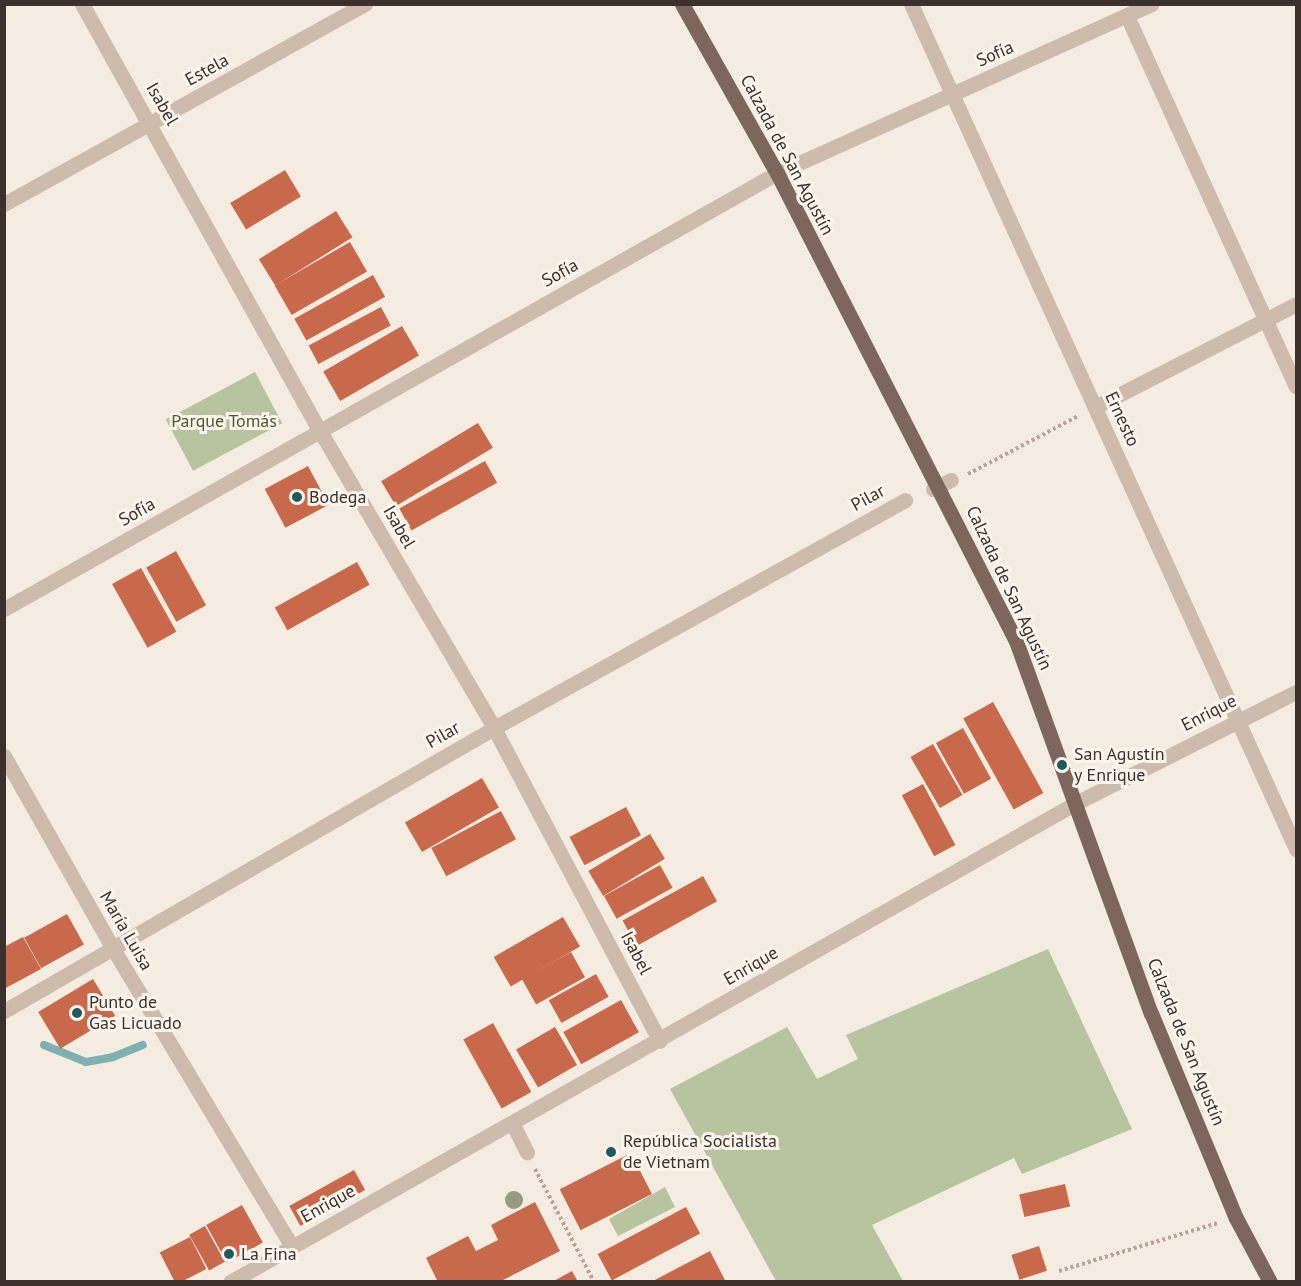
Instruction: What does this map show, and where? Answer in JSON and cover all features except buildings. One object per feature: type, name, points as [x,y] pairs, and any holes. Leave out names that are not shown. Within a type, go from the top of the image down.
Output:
[{"type":"main road","name":"Calzada de San Agustín","points":[[682,4],[777,173],[941,485],[1016,641],[1151,1013],[1236,1218],[1269,1281]]},
{"type":"street","name":"Isabel","points":[[82,4],[151,123],[320,430],[494,728],[660,1041]]},
{"type":"street","name":"Estela","points":[[4,204],[365,4]]},
{"type":"street","name":"Ernesto","points":[[911,4],[1296,849]]},
{"type":"street","name":"Sofía","points":[[4,609],[777,173],[1152,4]]},
{"type":"street","points":[[1127,16],[1296,386]]},
{"type":"street","points":[[1095,407],[1296,304]]},
{"type":"street","name":"Pilar","points":[[4,1011],[112,946],[494,728],[905,500]]},
{"type":"street","name":"Enrique","points":[[230,1281],[660,1041],[1076,803],[1296,692]]},
{"type":"street","name":"María Luisa","points":[[4,756],[112,946],[292,1247]]},
{"type":"street","points":[[512,1124],[526,1152]]},
{"type":"path","points":[[972,472],[1095,407]]},
{"type":"path","points":[[526,1152],[594,1281]]},
{"type":"path","points":[[1059,1271],[1236,1218]]},
{"type":"green space","name":"Parque Tomás","points":[[255,372],[282,423],[193,471],[166,419]]},
{"type":"green space","points":[[1048,949],[1132,1129],[1022,1174],[1014,1158],[872,1225],[903,1281],[776,1281],[670,1089],[787,1027],[817,1079],[858,1059],[846,1035]]},
{"type":"green space","points":[[665,1187],[675,1207],[618,1236],[609,1219]]},
{"type":"waterway","points":[[44,1045],[86,1062],[113,1057],[143,1045]]},
{"type":"place","name":"Bodega","points":[[297,497]]},
{"type":"place","name":"San Agustín y Enrique","points":[[1062,765]]},
{"type":"place","name":"Punto de Gas Licuado","points":[[77,1013]]},
{"type":"place","name":"República Socialista de Vietnam","points":[[611,1152]]},
{"type":"place","name":"La Fina","points":[[229,1254]]}]
